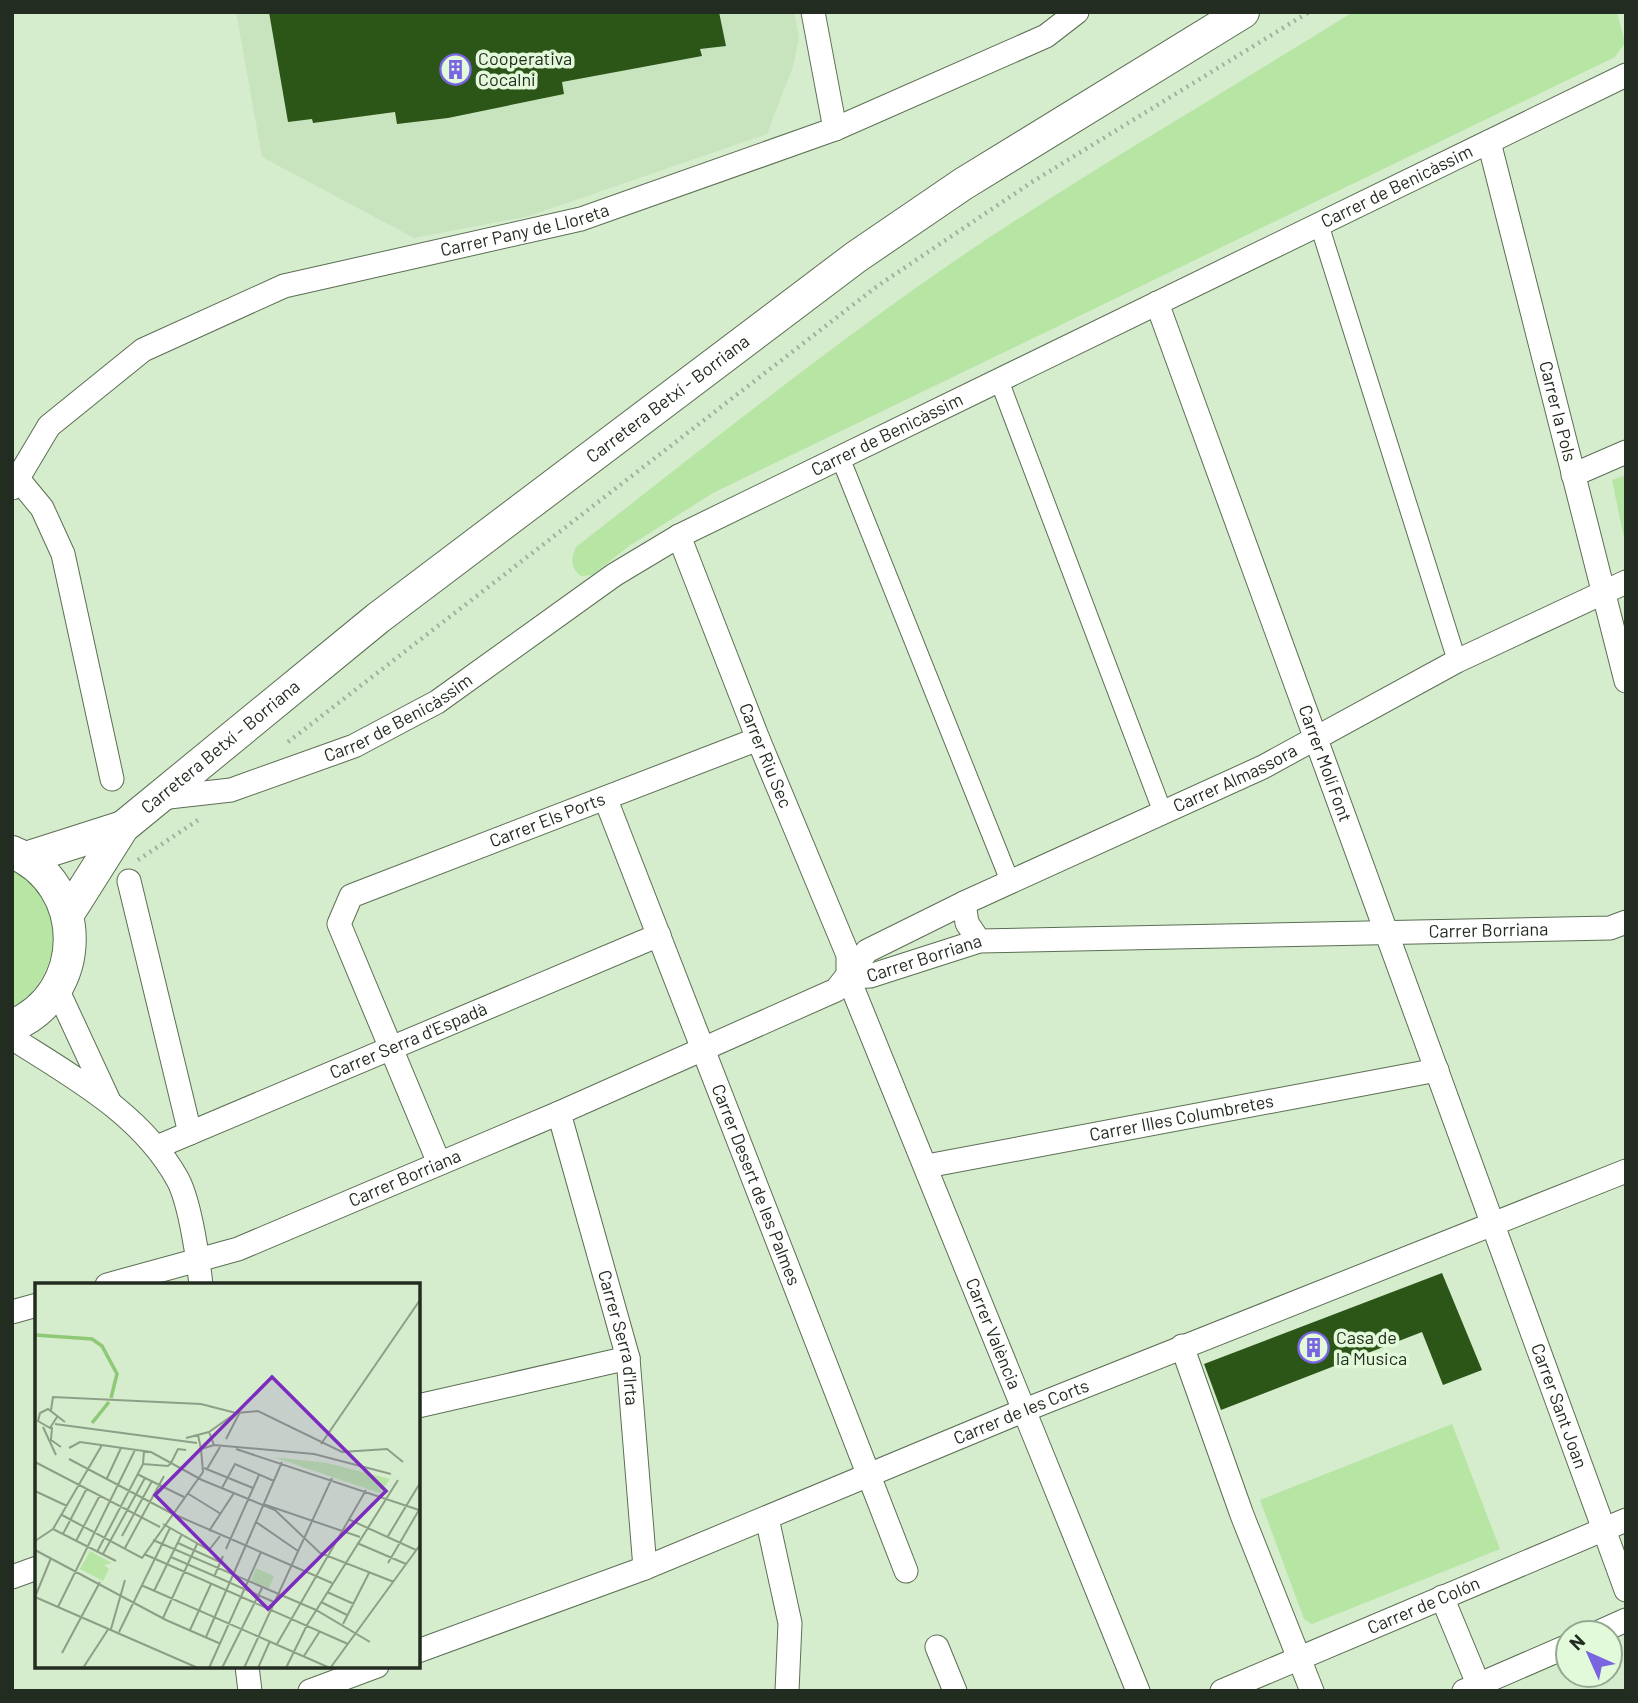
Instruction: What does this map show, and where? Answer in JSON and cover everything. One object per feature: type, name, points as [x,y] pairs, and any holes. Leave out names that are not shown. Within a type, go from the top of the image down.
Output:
[{"type":"main road","name":"Carretera Betxí - Borriana","points":[[68,914],[123,827],[378,618],[856,257],[963,184],[1243,12]]},
{"type":"main road","name":"Carretera Betxí - Borriana","points":[[19,855],[123,827]]},
{"type":"main road","points":[[12,1026],[42,1008],[57,989],[68,965],[72,940],[68,914],[59,892],[44,872],[19,855]]},
{"type":"street","points":[[813,12],[835,129]]},
{"type":"street","name":"Carrer Pany de Lloreta","points":[[15,484],[49,426],[143,350],[284,286],[581,219],[835,129],[1046,36],[1077,12]]},
{"type":"street","name":"Carrer de Benicàssim","points":[[160,798],[231,790],[354,746],[437,702],[614,575],[679,536],[1626,75]]},
{"type":"street","name":"Carrer la Pols","points":[[1489,142],[1626,681]]},
{"type":"street","points":[[1319,224],[1457,661]]},
{"type":"street","name":"Carrer Molí Font","points":[[1157,303],[1492,1223]]},
{"type":"street","points":[[999,380],[1163,813]]},
{"type":"street","points":[[1573,475],[1626,452]]},
{"type":"street","points":[[840,457],[1011,884]]},
{"type":"street","points":[[15,484],[42,508],[62,554],[112,779]]},
{"type":"street","name":"Carrer Riu Sec","points":[[679,536],[758,740],[848,955],[848,977]]},
{"type":"street","name":"Carrer Almassora","points":[[848,977],[867,951],[1317,739],[1457,661],[1626,582]]},
{"type":"street","name":"Carrer Els Ports","points":[[392,1046],[339,924],[351,896],[758,740]]},
{"type":"street","name":"Carrer Desert de les Palmes","points":[[606,800],[906,1571]]},
{"type":"street","points":[[132,872],[190,1133]]},
{"type":"street","points":[[964,903],[967,923],[979,941]]},
{"type":"street","name":"Carrer Borriana","points":[[114,1283],[238,1249],[559,1113],[836,990],[848,977],[870,976],[979,941],[1610,928],[1626,922]]},
{"type":"street","name":"Carrer Serra d'Espadà","points":[[157,1147],[659,936]]},
{"type":"street","name":"Carrer València","points":[[848,977],[1138,1691]]},
{"type":"street","points":[[57,989],[109,1101]]},
{"type":"street","points":[[12,1038],[109,1101],[157,1147],[179,1182],[198,1259],[201,1283]]},
{"type":"street","points":[[392,1046],[439,1163]]},
{"type":"street","name":"Carrer Illes Columbretes","points":[[927,1167],[1437,1070]]},
{"type":"street","name":"Carrer Serra d'Irta","points":[[559,1113],[628,1358],[645,1568]]},
{"type":"street","name":"Carrer de les Corts","points":[[420,1650],[645,1568],[868,1478],[1025,1409],[1626,1171]]},
{"type":"street","name":"Carrer Sant Joan","points":[[1492,1223],[1626,1590]]},
{"type":"street","points":[[12,1312],[35,1306]]},
{"type":"street","points":[[1182,1346],[1312,1691]]},
{"type":"street","points":[[420,1406],[628,1358]]},
{"type":"street","points":[[767,1518],[790,1623],[787,1691]]},
{"type":"street","name":"Carrer de Colón","points":[[1222,1691],[1626,1520]]},
{"type":"street","points":[[12,1577],[35,1569]]},
{"type":"street","points":[[1442,1597],[1474,1689],[1554,1652]]},
{"type":"street","points":[[937,1647],[955,1691]]},
{"type":"street","points":[[247,1668],[250,1691]]},
{"type":"street","points":[[310,1691],[372,1668]]},
{"type":"path","points":[[289,769],[283,746],[876,287],[1032,182],[1309,12]]},
{"type":"path","points":[[132,872],[211,812]]},
{"type":"shaded area","points":[[236,12],[794,12],[799,37],[793,67],[767,134],[529,216],[414,238],[262,157]]},
{"type":"green space","points":[[1353,12],[1617,12],[1625,43],[1615,57],[713,493],[629,546],[592,575],[581,576],[575,570],[572,559],[576,547],[898,300],[1010,224]]},
{"type":"green space","points":[[1626,475],[1626,538],[1624,538],[1612,480]]},
{"type":"green space","points":[[12,869],[31,883],[44,899],[52,918],[54,938],[42,977],[29,994],[12,1009]]},
{"type":"green space","points":[[1452,1424],[1500,1549],[1312,1624],[1304,1619],[1260,1500]]},
{"type":"building","name":"Cooperativa Cocalni","points":[[269,12],[719,12],[726,46],[700,49],[702,56],[562,82],[564,94],[448,118],[397,124],[395,112],[313,123],[312,119],[288,122]]},
{"type":"building","name":"Casa de la Musica","points":[[1442,1273],[1482,1370],[1443,1385],[1422,1332],[1221,1410],[1204,1364]]},
{"type":"place","name":"Cooperativa Cocalni","points":[[455,69]]},
{"type":"place","name":"Casa de la Musica","points":[[1313,1348]]}]
